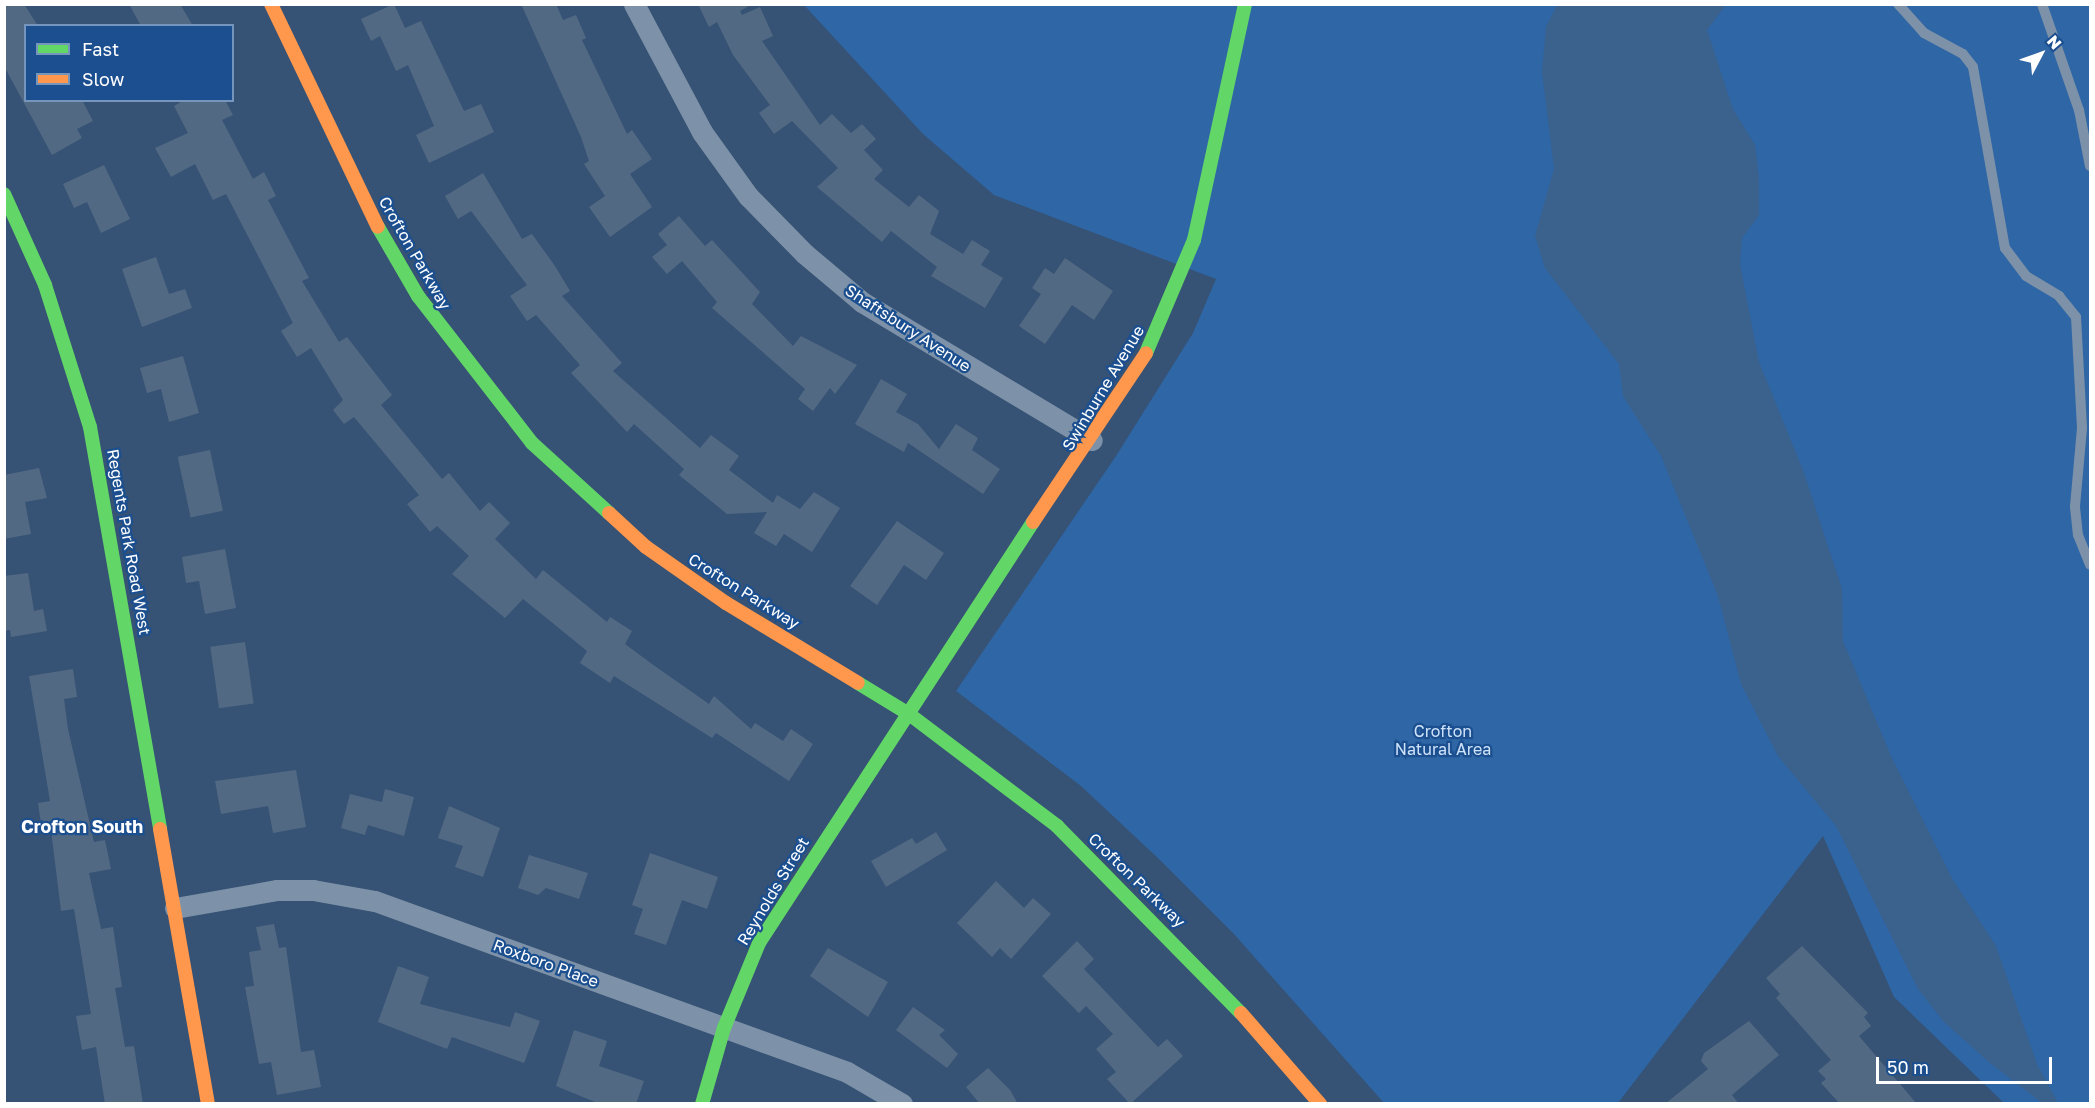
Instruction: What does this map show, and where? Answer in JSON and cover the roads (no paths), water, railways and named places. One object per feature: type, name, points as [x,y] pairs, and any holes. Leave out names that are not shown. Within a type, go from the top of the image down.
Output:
[{"type":"street","name":"Crofton Parkway","points":[[271,4],[369,210],[418,297],[532,444],[646,547],[726,603],[909,714],[1057,826],[1131,893],[1320,1104]]},
{"type":"street","name":"Shaftsbury Avenue","points":[[634,4],[702,132],[748,196],[805,254],[871,308],[1092,440]]},
{"type":"street","name":"Swinburne Avenue","points":[[909,714],[1092,440],[1148,349],[1194,240],[1245,4]]},
{"type":"street","name":"Regents Park Road West","points":[[4,194],[45,285],[90,427],[208,1104]]},
{"type":"street","name":"Reynolds Street","points":[[702,1104],[724,1028],[759,944],[790,890],[909,714]]},
{"type":"street","name":"Roxboro Place","points":[[175,908],[277,890],[343,893],[848,1072],[902,1104]]},
{"type":"lane","points":[[1898,4],[1924,33],[1963,54],[1973,68],[2005,248],[2026,276],[2060,296],[2076,317],[2082,428],[2075,507],[2078,535],[2091,565]]},
{"type":"lane","points":[[2042,4],[2079,110],[2091,166]]},
{"type":"district","name":"Crofton South","points":[[82,826]]},
{"type":"park label","name":"Crofton Natural Area","points":[[1443,740]]}]
